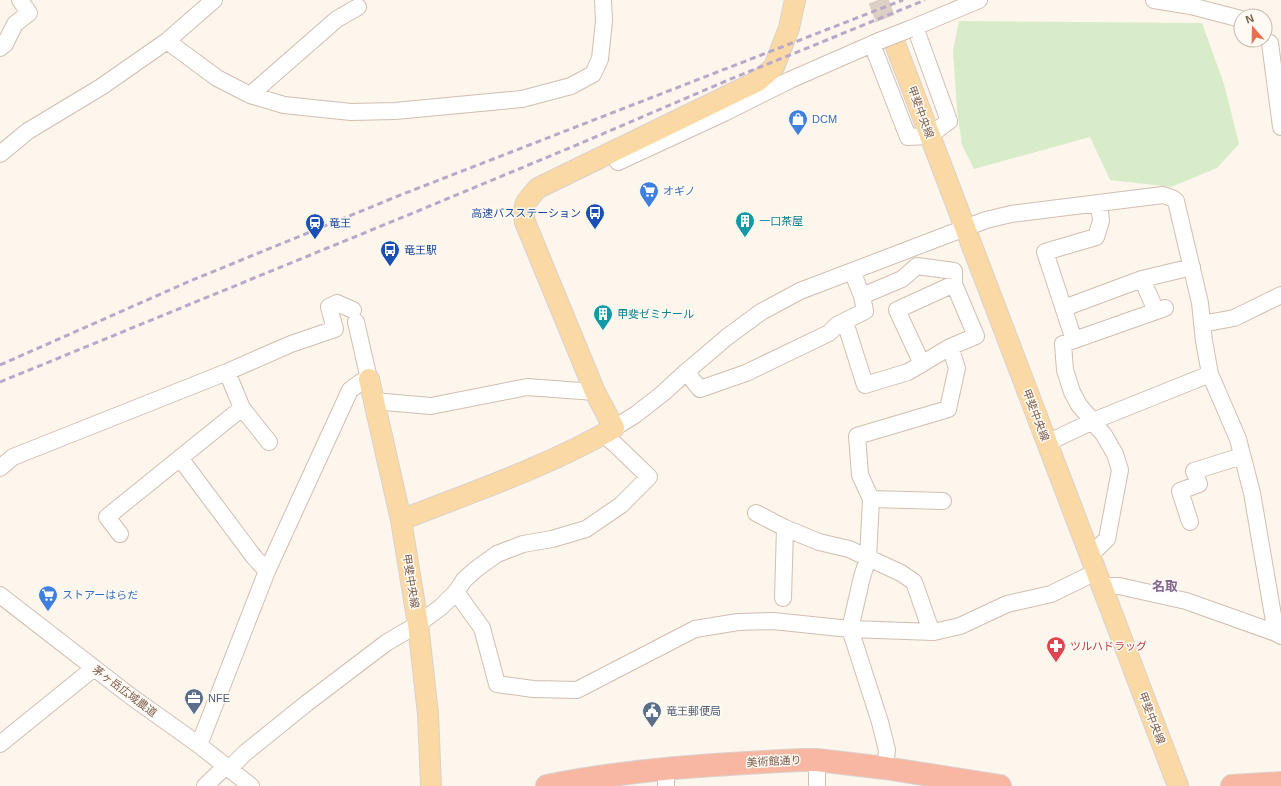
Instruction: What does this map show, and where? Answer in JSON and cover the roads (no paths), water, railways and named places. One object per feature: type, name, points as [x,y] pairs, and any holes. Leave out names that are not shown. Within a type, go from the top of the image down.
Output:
[{"type":"highway","name":"美術館通り","points":[[547,786],[570,781],[666,777],[723,764],[816,760],[885,768],[1000,786]]},
{"type":"highway","points":[[1232,786],[1281,783]]},
{"type":"main road","points":[[401,520],[533,468],[608,431],[595,392],[525,222],[523,210],[526,201],[538,188],[758,81],[774,67],[788,28],[795,0]]},
{"type":"main road","name":"甲斐中央線","points":[[882,43],[930,136],[1178,786]]},
{"type":"main road","name":"甲斐中央線","points":[[369,379],[401,520],[418,624],[428,714],[431,786]]},
{"type":"street","points":[[0,48],[5,44],[15,24],[30,13],[20,0]]},
{"type":"street","points":[[0,154],[28,131],[101,86],[167,41],[214,0]]},
{"type":"street","points":[[167,41],[217,78],[250,95],[284,105],[351,112],[395,111],[522,99],[571,86],[593,74],[600,59],[604,21],[603,0]]},
{"type":"street","points":[[613,152],[618,162],[724,113],[790,80],[882,43],[979,0]]},
{"type":"street","points":[[1154,0],[1191,6],[1233,17]]},
{"type":"street","points":[[250,95],[337,19],[358,7]]},
{"type":"street","points":[[913,28],[949,121],[930,136]]},
{"type":"street","points":[[1272,48],[1281,127]]},
{"type":"street","points":[[205,786],[307,703],[386,643],[418,624],[441,607],[456,592],[464,580],[497,554],[523,544],[552,539],[586,529],[621,506],[649,478],[617,446],[608,431],[635,415],[662,394],[727,337],[761,312],[800,291],[986,220],[1011,214],[1163,195],[1176,201],[1200,303],[1210,374],[1238,439],[1252,493],[1279,634]]},
{"type":"street","points":[[1074,340],[1045,252],[1096,237],[1101,221],[1099,203]]},
{"type":"street","points":[[844,322],[865,385],[908,372],[950,347],[976,336],[954,284],[954,271],[917,266],[902,279],[862,296]]},
{"type":"street","points":[[1064,308],[1142,279],[1192,267]]},
{"type":"street","points":[[686,372],[700,389],[746,374],[829,332],[865,311],[862,296],[852,271]]},
{"type":"street","points":[[456,592],[482,628],[497,684],[533,689],[577,690],[695,629],[738,622],[773,621],[850,629],[934,632],[960,626],[1007,604],[1051,594],[1095,571],[1107,539],[1120,470],[1116,454],[1104,435],[1079,405],[1072,392],[1065,370],[1063,344],[1160,310],[1142,279]]},
{"type":"street","points":[[922,364],[897,310],[954,284]]},
{"type":"street","points":[[1202,324],[1234,318],[1281,295]]},
{"type":"street","points":[[0,468],[13,457],[227,372],[291,344],[335,329],[329,307],[337,303],[354,316],[369,379],[361,382],[350,390],[267,570],[199,745]]},
{"type":"street","points":[[885,768],[887,750],[880,722],[850,629],[862,576],[868,558],[871,500],[860,475],[857,436],[948,409],[956,368],[950,347]]},
{"type":"street","points":[[227,372],[242,408],[269,442]]},
{"type":"street","points":[[1047,443],[1093,421],[1210,374]]},
{"type":"street","points":[[373,401],[431,406],[527,387],[595,392]]},
{"type":"street","points":[[120,534],[107,517],[242,408]]},
{"type":"street","points":[[1190,522],[1180,490],[1199,484],[1194,471],[1242,456]]},
{"type":"street","points":[[180,458],[254,557],[267,570]]},
{"type":"street","points":[[871,500],[943,501]]},
{"type":"street","points":[[756,513],[785,528],[819,542],[849,549],[901,573],[914,582],[929,625],[934,632]]},
{"type":"street","points":[[784,598],[785,528]]},
{"type":"street","points":[[1095,571],[1119,586],[1186,601],[1279,634]]},
{"type":"street","name":"茅ヶ岳広域農道","points":[[0,595],[129,695],[199,745],[252,786]]},
{"type":"street","points":[[0,744],[94,668]]},
{"type":"street","points":[[816,760],[817,786]]},
{"type":"tunnel","points":[[878,0],[895,44]]},
{"type":"railway","points":[[0,365],[190,281],[403,194],[903,0]]},
{"type":"railway","points":[[0,382],[413,213],[726,81],[925,0]]},
{"type":"place","name":"DCM","points":[[798,136]]},
{"type":"place","name":"オギノ","points":[[649,208]]},
{"type":"place","name":"高速バスステーション","points":[[595,230]]},
{"type":"place","name":"一口茶屋","points":[[745,238]]},
{"type":"place","name":"竜王","points":[[315,240]]},
{"type":"place","name":"竜王駅","points":[[390,267]]},
{"type":"place","name":"甲斐ゼミナール","points":[[603,331]]},
{"type":"place","name":"ストアーはらだ","points":[[48,612]]},
{"type":"place","name":"ツルハドラッグ","points":[[1056,663]]},
{"type":"place","name":"NFE","points":[[194,715]]},
{"type":"place","name":"竜王郵便局","points":[[652,728]]},
{"type":"district","name":"名取","points":[[1165,586]]}]
